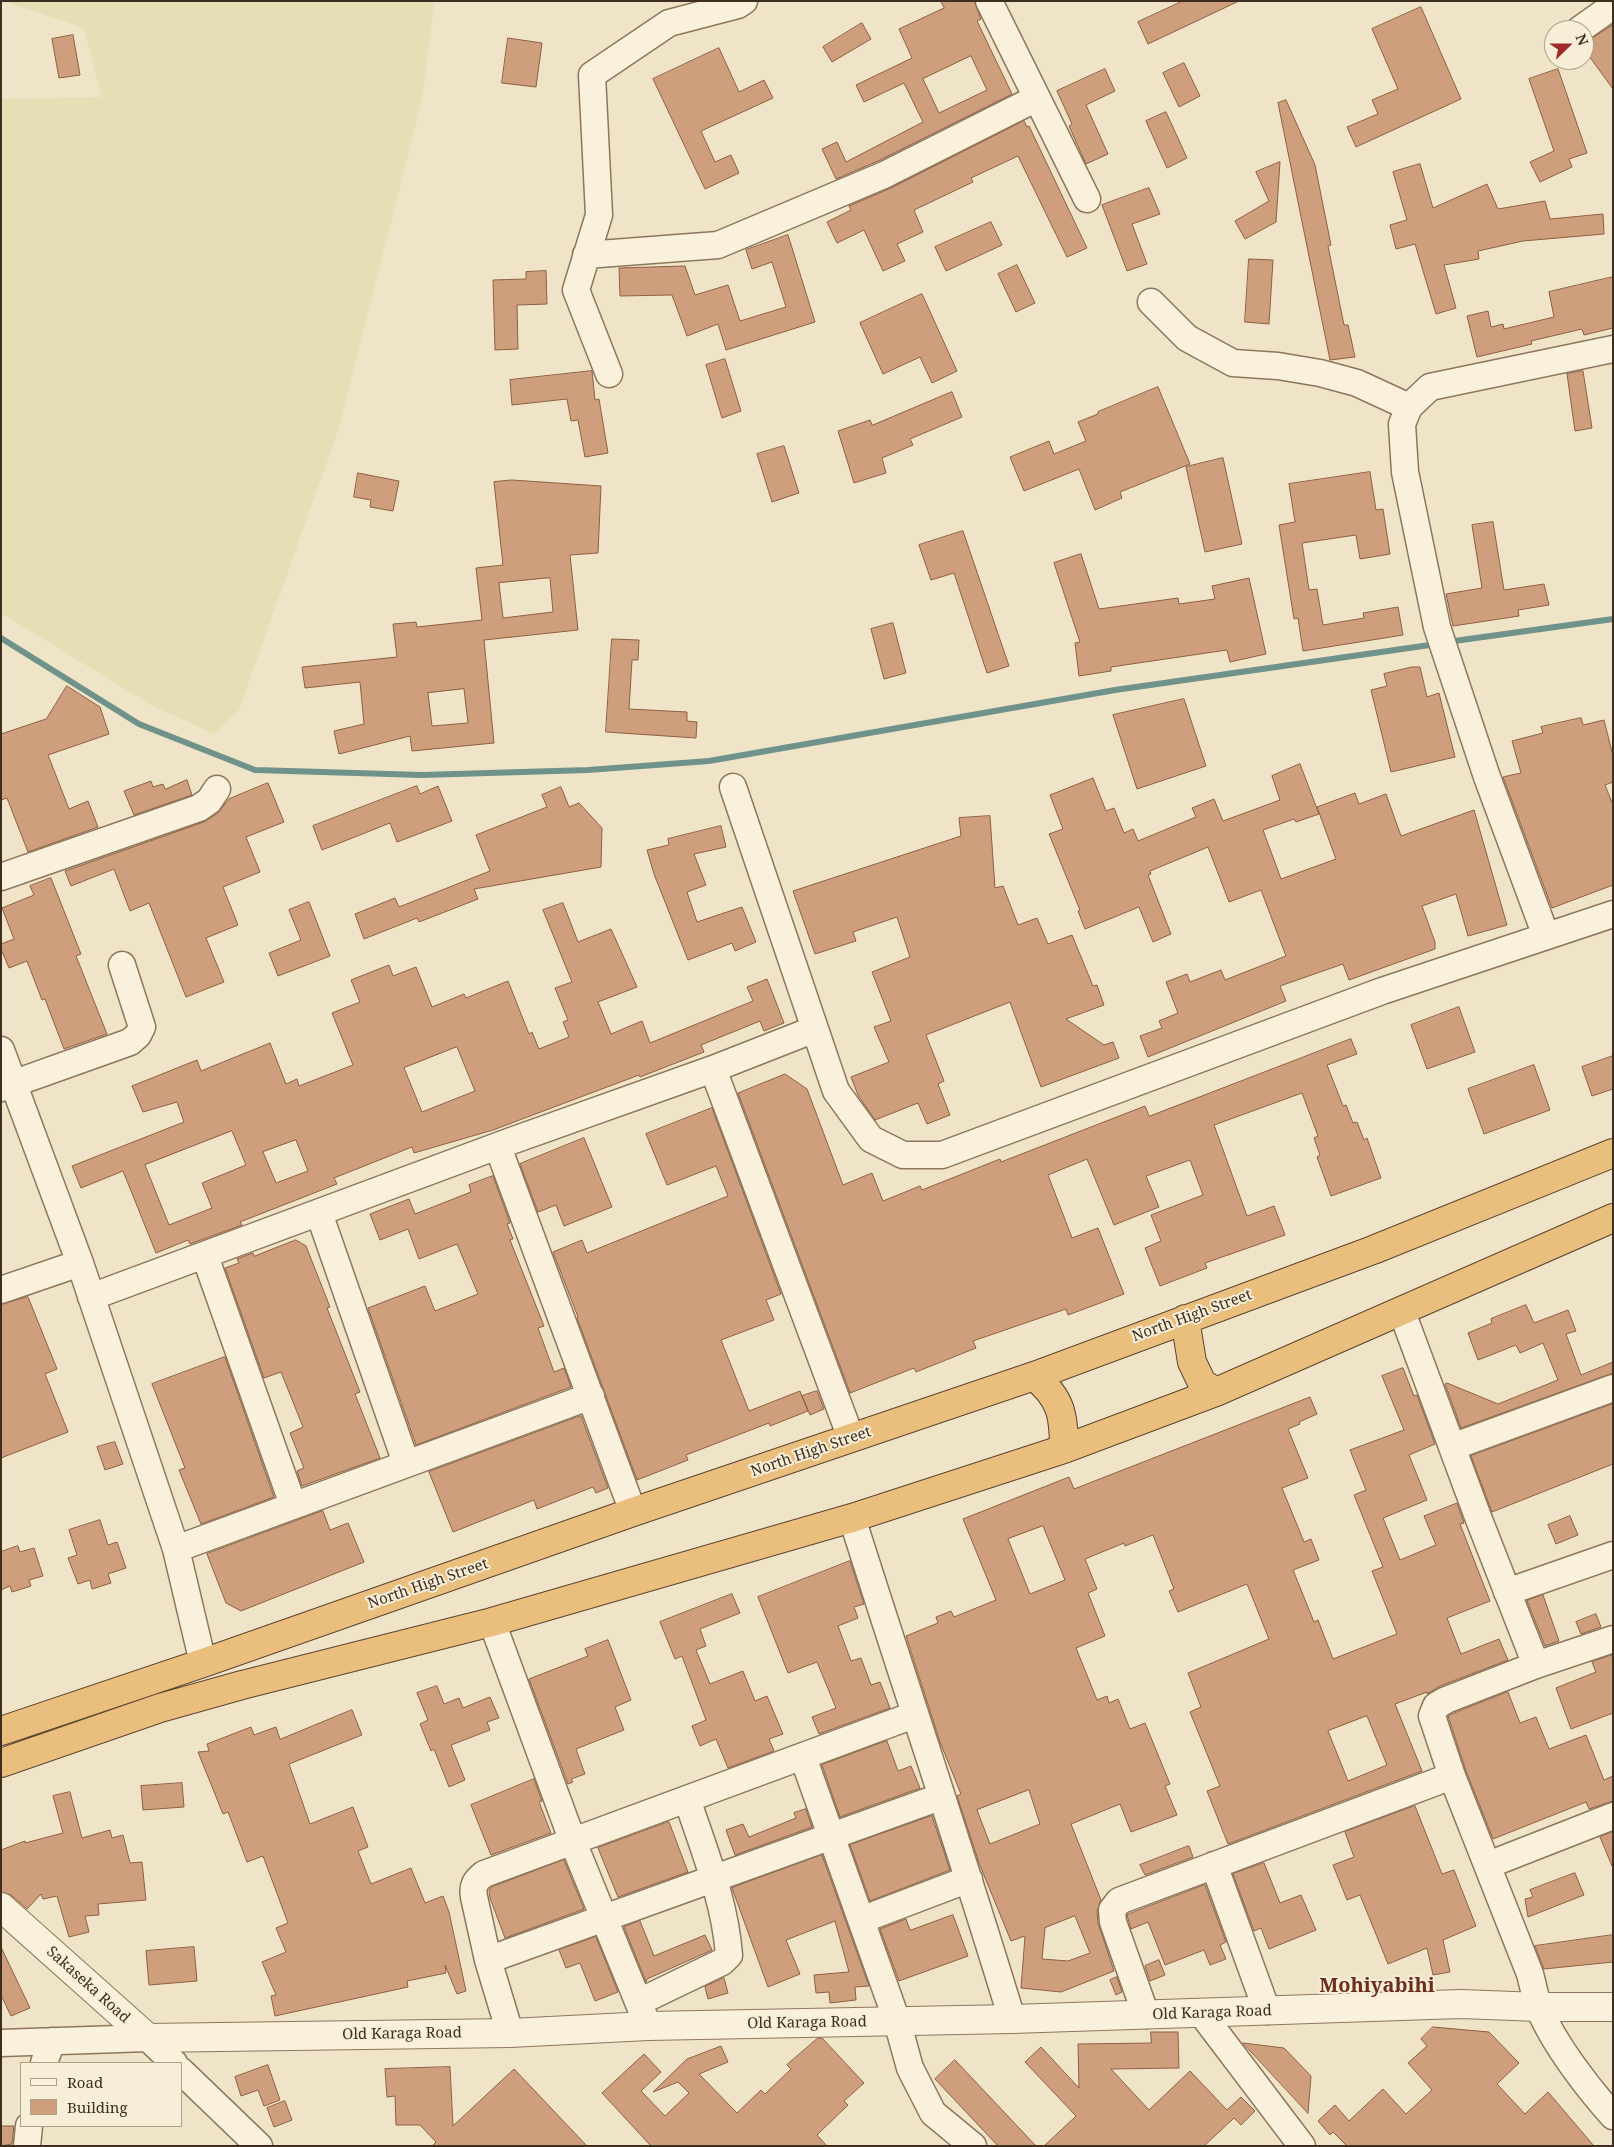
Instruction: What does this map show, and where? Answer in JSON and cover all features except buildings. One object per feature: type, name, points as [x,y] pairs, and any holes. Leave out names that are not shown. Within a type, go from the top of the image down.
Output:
[{"type":"highway","name":"North High Street","points":[[1,1731],[633,1512],[1034,1376],[1373,1250],[1613,1153]]},
{"type":"highway","points":[[1,1763],[160,1708],[242,1685],[492,1622],[852,1518],[1064,1449],[1216,1392],[1613,1218]]},
{"type":"highway","points":[[1185,1319],[1192,1362],[1202,1383],[1216,1392]]},
{"type":"highway","points":[[1034,1376],[1048,1388],[1059,1406],[1064,1423],[1064,1449]]},
{"type":"street","points":[[609,374],[576,290],[599,215],[592,75],[670,23],[744,1]]},
{"type":"street","points":[[989,1],[1087,199]]},
{"type":"street","points":[[1593,20],[1613,6]]},
{"type":"street","points":[[586,255],[718,245],[884,175],[1036,98]]},
{"type":"street","points":[[1151,302],[1187,338],[1233,363],[1278,366],[1320,373],[1357,383],[1409,407]]},
{"type":"street","points":[[1546,936],[1487,777],[1437,627],[1405,472],[1402,424],[1409,407],[1430,387],[1613,349]]},
{"type":"street","points":[[733,786],[836,1091],[871,1139],[903,1155],[942,1156],[1382,990],[1613,914]]},
{"type":"street","points":[[1,877],[199,808],[209,801],[218,789]]},
{"type":"street","points":[[8,1086],[130,1042],[138,1036],[142,1027],[122,965]]},
{"type":"street","points":[[92,1296],[206,1256],[713,1069],[815,1029]]},
{"type":"street","points":[[1,1050],[8,1086],[92,1296],[176,1549],[203,1662]]},
{"type":"street","points":[[713,1069],[851,1438]]},
{"type":"street","points":[[498,1147],[633,1512]]},
{"type":"street","points":[[319,1213],[406,1463]]},
{"type":"street","points":[[206,1256],[293,1505]]},
{"type":"street","points":[[1,1290],[80,1263]]},
{"type":"street","points":[[1402,1312],[1536,1665]]},
{"type":"street","points":[[1452,1447],[1613,1388]]},
{"type":"street","points":[[176,1549],[591,1396]]},
{"type":"street","points":[[852,1518],[940,1796],[969,1878],[1012,2019]]},
{"type":"street","points":[[1507,1592],[1613,1555]]},
{"type":"street","points":[[492,1622],[603,1920],[643,2014],[722,1962],[729,1955],[728,1940],[714,1878],[687,1799]]},
{"type":"street","points":[[1613,1639],[1536,1665],[1446,1700],[1436,1706],[1432,1716],[1452,1776],[1530,1974],[1539,2007],[1563,2051],[1598,2100],[1613,2116]]},
{"type":"street","points":[[510,2033],[488,1960],[474,1898],[473,1889],[475,1881],[484,1874],[914,1715]]},
{"type":"street","points":[[803,1757],[897,2020],[910,2068],[934,2112],[973,2146]]},
{"type":"street","points":[[1146,2015],[1113,1922],[1112,1910],[1119,1901],[1452,1776]]},
{"type":"street","points":[[488,1960],[603,1920],[940,1796]]},
{"type":"street","points":[[1488,1865],[1613,1816]]},
{"type":"street","points":[[1214,1865],[1267,2012]]},
{"type":"street","points":[[861,1920],[969,1878]]},
{"type":"street","name":"Sakaseka Road","points":[[1,1907],[173,2062]]},
{"type":"street","name":"Old Karaga Road","points":[[1,2043],[48,2052],[148,2038],[510,2033],[643,2014],[897,2020],[1202,2014],[1461,2004],[1539,2007],[1613,2006]]},
{"type":"street","points":[[1202,2014],[1302,2146]]},
{"type":"street","points":[[182,2072],[259,2146]]},
{"type":"street","points":[[27,2146],[29,2127]]},
{"type":"shaded area","points":[[2,1],[435,1],[422,99],[340,425],[239,710],[214,734],[151,705],[1,613],[1,99],[101,97],[84,28]]},
{"type":"waterway","points":[[1447,642],[1613,619]]},
{"type":"waterway","points":[[1,638],[139,724],[255,770],[422,775],[588,770],[709,761],[1115,690],[1437,644]]},
{"type":"district","name":"Mohiyabihi","points":[[1377,1986]]}]
